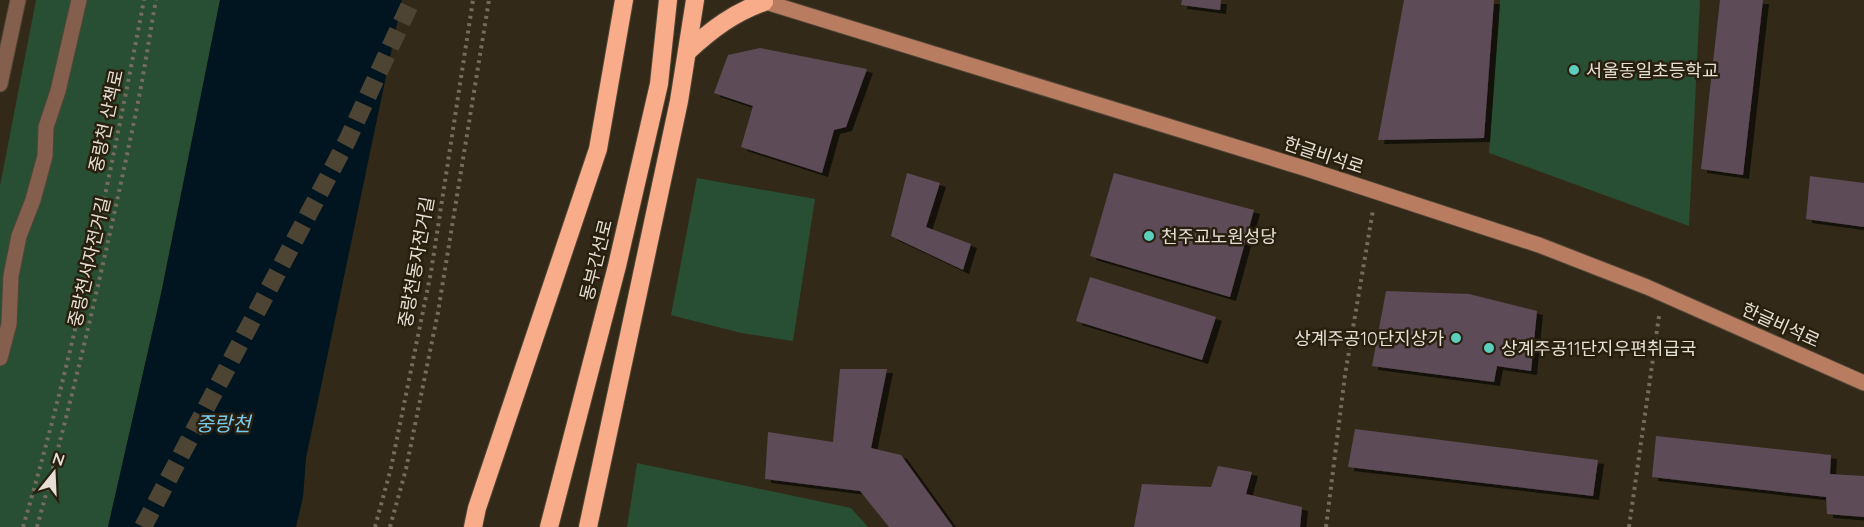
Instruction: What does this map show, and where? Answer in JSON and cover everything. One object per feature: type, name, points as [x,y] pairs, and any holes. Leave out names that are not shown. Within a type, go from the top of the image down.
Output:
[{"type":"highway","points":[[473,527],[477,508],[597,149],[624,0]]},
{"type":"highway","name":"동부간선로","points":[[549,527],[617,266],[657,96],[668,0]]},
{"type":"highway","points":[[588,527],[679,101],[695,0]]},
{"type":"highway","points":[[687,52],[722,22],[761,1]]},
{"type":"main road","name":"한글비석로","points":[[761,1],[1539,245],[1663,294],[1864,383]]},
{"type":"street","points":[[0,84],[18,0]]},
{"type":"street","points":[[0,358],[9,324],[11,276],[19,236],[33,200],[45,156],[46,127],[58,91],[79,0]]},
{"type":"path","name":"중랑천 산책로","points":[[23,527],[50,430],[96,236],[144,0]]},
{"type":"path","name":"중랑천서자전거길","points":[[37,527],[66,424],[88,330],[137,109],[156,0]]},
{"type":"path","name":"중랑천동자전거길","points":[[375,527],[392,468],[430,272],[473,0]]},
{"type":"path","points":[[390,527],[406,469],[438,312],[489,0]]},
{"type":"path","points":[[1326,527],[1345,375],[1376,192]]},
{"type":"path","points":[[1629,527],[1663,294]]},
{"type":"green space","points":[[36,0],[220,0],[161,294],[108,527],[0,527],[0,186]]},
{"type":"green space","points":[[1500,0],[1700,0],[1689,226],[1489,153]]},
{"type":"green space","points":[[697,178],[815,199],[793,341],[741,333],[671,315]]},
{"type":"green space","points":[[637,463],[851,508],[868,527],[627,527]]},
{"type":"water","name":"중랑천","points":[[220,0],[402,0],[306,458],[303,497],[296,527],[108,527],[161,294]]},
{"type":"building","points":[[1182,0],[1221,0],[1220,10],[1181,5]]},
{"type":"building","points":[[1404,0],[1494,0],[1484,138],[1378,140]]},
{"type":"building","points":[[1720,0],[1763,0],[1743,175],[1701,169]]},
{"type":"building","points":[[760,48],[867,69],[846,127],[834,130],[822,173],[741,147],[753,106],[714,93],[728,55]]},
{"type":"building","points":[[907,173],[940,183],[926,227],[971,244],[963,270],[891,236]]},
{"type":"building","points":[[1114,173],[1254,210],[1230,297],[1090,256]]},
{"type":"building","points":[[1810,176],[1864,183],[1864,227],[1806,219]]},
{"type":"building","points":[[1090,277],[1216,317],[1202,360],[1076,321]]},
{"type":"building","name":"상계주공10단지상가","points":[[1386,291],[1469,294],[1537,311],[1531,371],[1497,366],[1494,382],[1372,366]]},
{"type":"building","points":[[840,369],[887,369],[871,448],[901,455],[953,527],[889,527],[860,491],[765,479],[768,432],[833,442]]},
{"type":"building","points":[[1355,429],[1598,460],[1593,496],[1348,467]]},
{"type":"building","points":[[1656,436],[1831,455],[1830,474],[1864,476],[1864,517],[1827,514],[1826,497],[1652,477]]},
{"type":"building","points":[[1218,466],[1252,472],[1246,494],[1302,507],[1300,527],[1134,527],[1142,484],[1211,487]]},
{"type":"tunnel","points":[[143,527],[347,141],[412,0]]},
{"type":"place","name":"서울동일초등학교","points":[[1574,70]]},
{"type":"place","name":"천주교노원성당","points":[[1149,236]]},
{"type":"place","name":"상계주공10단지상가","points":[[1456,338]]},
{"type":"place","name":"상계주공11단지우편취급국","points":[[1489,348]]}]
